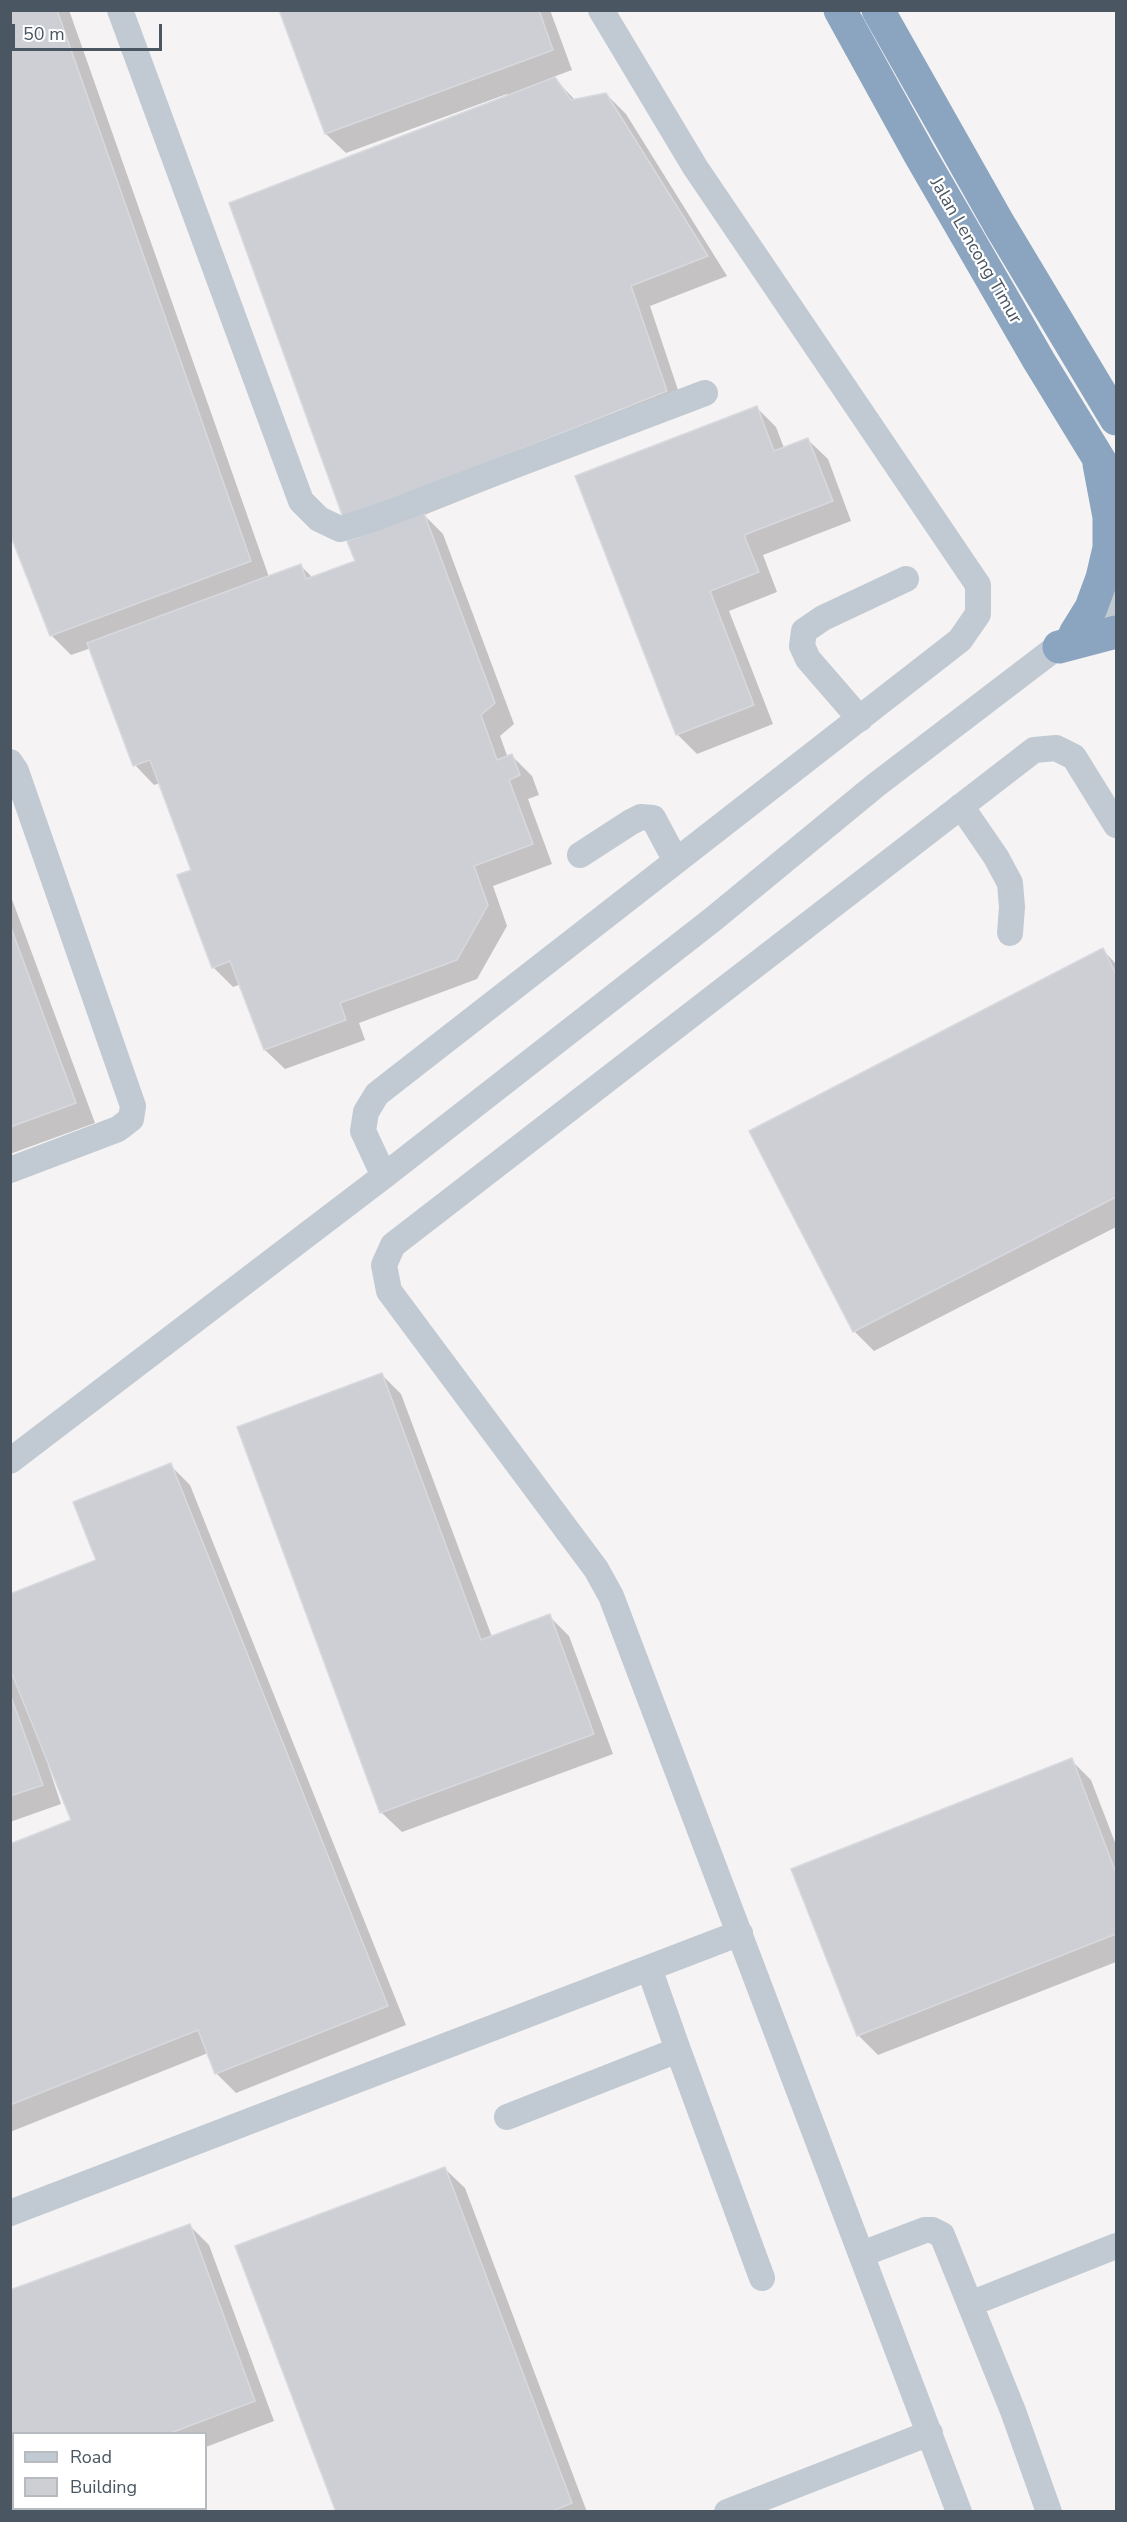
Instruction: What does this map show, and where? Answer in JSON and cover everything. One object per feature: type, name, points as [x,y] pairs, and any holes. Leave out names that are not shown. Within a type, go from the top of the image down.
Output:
[{"type":"highway","name":"Jalan Lencong Timur","points":[[840,10],[985,269],[1116,487]]},
{"type":"highway","name":"Jalan Lencong Timur","points":[[878,10],[999,224],[1114,414]]},
{"type":"highway","points":[[1067,640],[1091,608],[1102,578],[1109,548],[1109,517],[1096,455]]},
{"type":"highway","points":[[1067,640],[1116,632]]},
{"type":"street","points":[[120,10],[301,501],[319,519],[340,529],[374,519],[705,393]]},
{"type":"street","points":[[384,1176],[363,1131],[366,1112],[377,1094],[960,640],[978,614],[978,585],[695,167],[601,10]]},
{"type":"street","points":[[860,718],[808,659],[801,646],[804,631],[823,618],[906,579]]},
{"type":"street","points":[[10,1461],[384,1176],[712,920],[876,785],[1116,602]]},
{"type":"street","points":[[959,2511],[611,1596],[596,1569],[389,1291],[384,1265],[393,1245],[1034,750],[1056,748],[1074,757],[1116,825]]},
{"type":"street","points":[[10,762],[16,771],[133,1106],[131,1119],[118,1129],[10,1170]]},
{"type":"street","points":[[961,806],[996,857],[1010,883],[1012,907],[1010,933]]},
{"type":"street","points":[[579,855],[631,822],[641,818],[653,818],[676,861]]},
{"type":"street","points":[[10,2213],[740,1933]]},
{"type":"street","points":[[649,1968],[762,2278]]},
{"type":"street","points":[[507,2117],[678,2050]]},
{"type":"street","points":[[861,2254],[925,2230],[932,2230],[942,2235],[1049,2511]]},
{"type":"street","points":[[970,2304],[1116,2246]]},
{"type":"street","points":[[727,2511],[930,2433]]},
{"type":"building","points":[[10,10],[57,10],[251,561],[50,636],[10,534]]},
{"type":"building","points":[[279,10],[539,10],[553,50],[325,134]]},
{"type":"building","points":[[555,77],[571,100],[606,93],[708,256],[631,286],[667,391],[344,520],[229,203]]},
{"type":"building","points":[[757,406],[774,451],[808,438],[833,501],[744,535],[759,572],[710,591],[754,705],[676,735],[575,476]]},
{"type":"building","points":[[424,513],[495,703],[481,715],[497,760],[512,754],[520,775],[509,780],[533,844],[474,866],[488,905],[457,960],[340,1003],[346,1020],[264,1050],[230,961],[212,968],[177,875],[191,870],[150,760],[133,766],[87,643],[301,564],[306,579],[355,561],[347,541]]},
{"type":"building","points":[[10,925],[76,1103],[10,1127]]},
{"type":"building","points":[[1103,948],[1116,974],[1116,1197],[853,1332],[749,1131]]},
{"type":"building","points":[[382,1373],[481,1640],[550,1614],[594,1734],[380,1813],[237,1427]]},
{"type":"building","points":[[171,1463],[388,2006],[215,2074],[198,2030],[10,2105],[10,1844],[71,1820],[10,1669],[10,1594],[96,1560],[73,1502]]},
{"type":"building","points":[[10,1694],[43,1785],[10,1796]]},
{"type":"building","points":[[1072,1758],[1116,1873],[1116,1934],[857,2036],[791,1869]]},
{"type":"building","points":[[445,2167],[572,2503],[550,2512],[336,2512],[235,2246]]},
{"type":"building","points":[[190,2224],[255,2401],[173,2432],[12,2432],[12,2487],[10,2483],[10,2290]]}]
